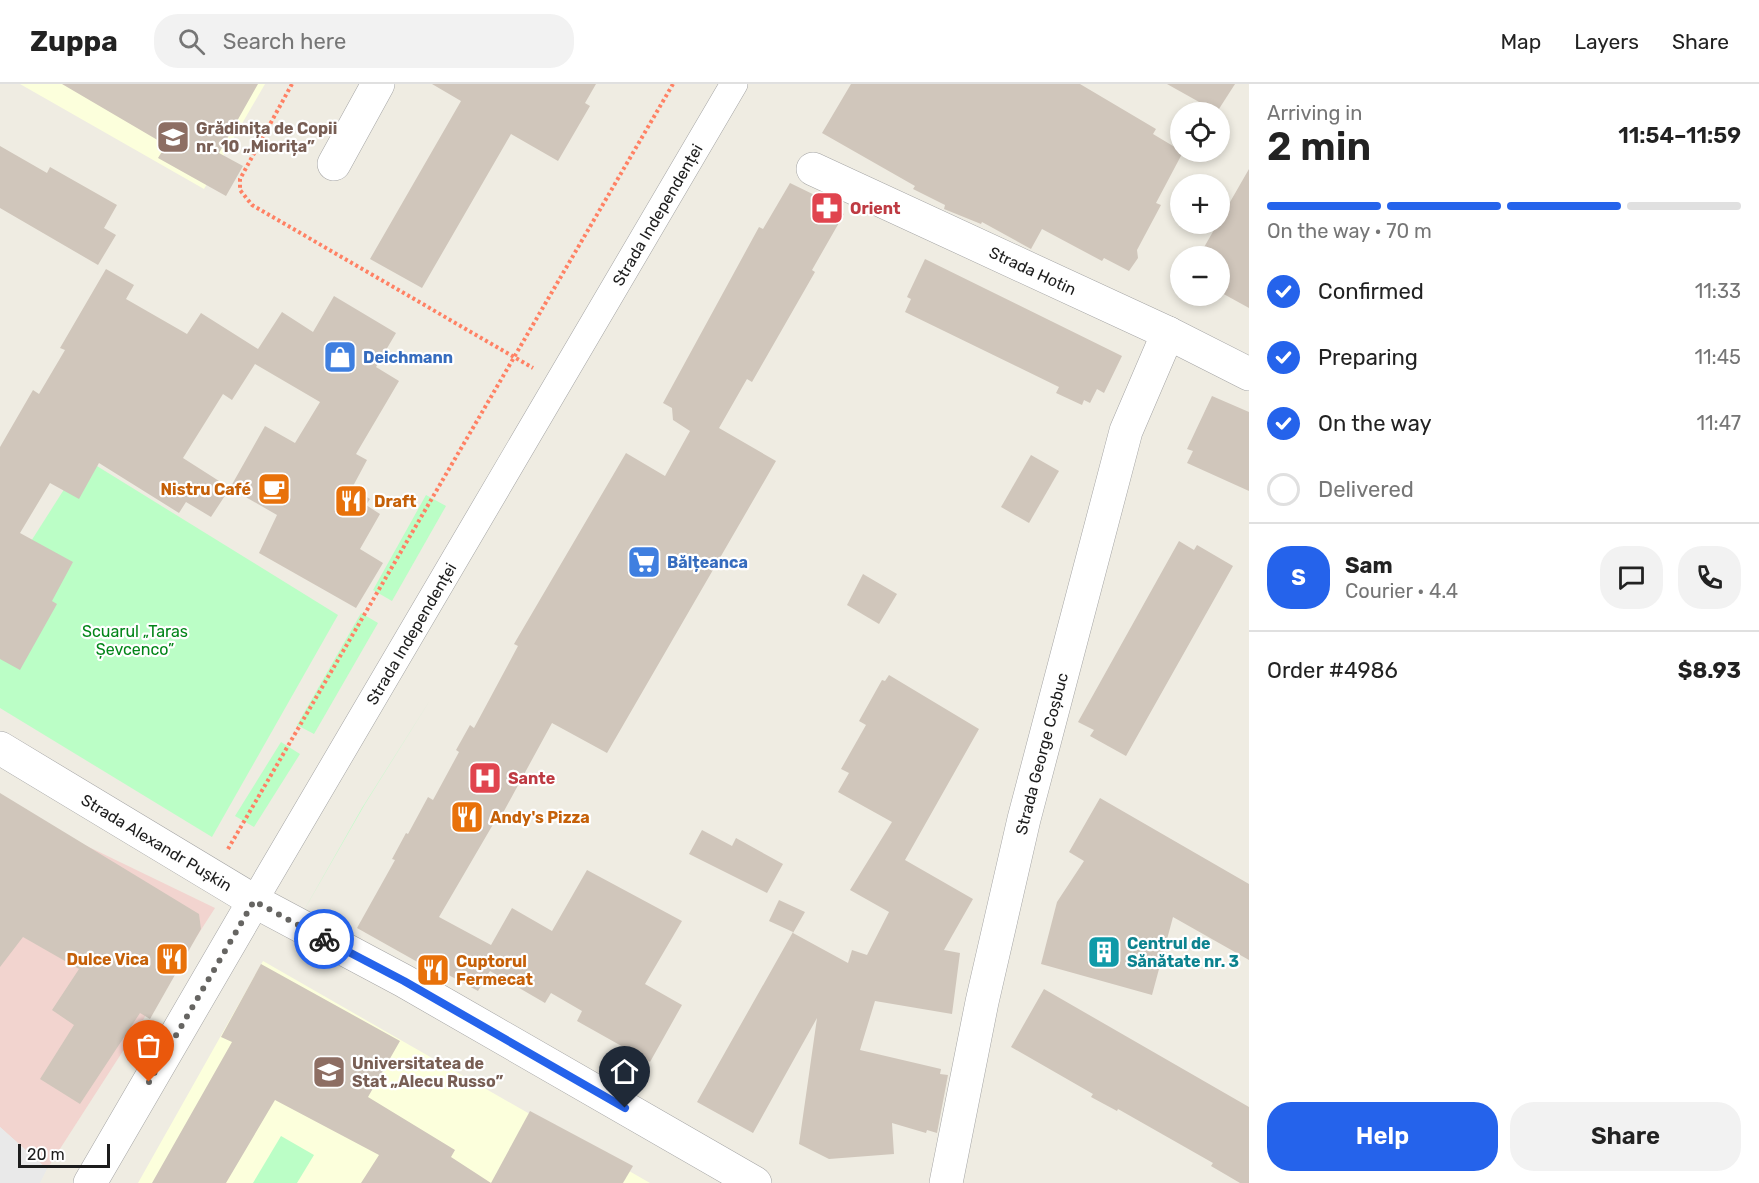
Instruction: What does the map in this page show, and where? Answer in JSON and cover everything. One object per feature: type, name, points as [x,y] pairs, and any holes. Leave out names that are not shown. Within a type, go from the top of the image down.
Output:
[{"type":"street","points":[[334,164],[378,84]]},
{"type":"street","name":"Strada Independenței","points":[[90,1183],[734,84]]},
{"type":"street","name":"Strada Hotin","points":[[813,169],[1168,333],[1249,374]]},
{"type":"street","name":"Strada George Coșbuc","points":[[946,1183],[982,1002],[1027,808],[1126,431],[1168,333]]},
{"type":"street","name":"Strada Alexandr Pușkin","points":[[0,748],[254,901],[404,981],[755,1183]]},
{"type":"path","points":[[292,84],[240,179],[240,190],[252,206],[559,384]]},
{"type":"path","points":[[212,875],[673,84]]},
{"type":"shaded area","name":"Grădinița de Copii nr. 10 „Miorița”","points":[[20,84],[265,84],[204,189]]},
{"type":"shaded area","points":[[0,804],[215,908],[47,1169],[0,1127]]},
{"type":"shaded area","name":"Universitatea de Stat „Alecu Russo”","points":[[263,961],[650,1183],[138,1183]]},
{"type":"shaded area","points":[[0,1127],[47,1169],[40,1183],[0,1183]]},
{"type":"green space","name":"Scuarul „Taras Șevcenco”","points":[[84,458],[338,615],[212,837],[0,708],[0,590]]},
{"type":"green space","points":[[426,495],[446,506],[392,601],[373,590]]},
{"type":"green space","points":[[361,613],[378,623],[314,734],[297,725]]},
{"type":"green space","points":[[432,697],[365,804],[299,919],[362,808]]},
{"type":"green space","points":[[281,742],[300,754],[254,827],[235,816]]},
{"type":"green space","points":[[281,1136],[314,1155],[297,1183],[253,1183]]},
{"type":"building","name":"Grădinița de Copii nr. 10 „Miorița”","points":[[62,84],[258,84],[219,153],[243,166],[226,196],[158,158],[166,145]]},
{"type":"building","points":[[432,84],[596,84],[585,103],[590,106],[558,161],[511,134],[422,288],[370,259],[461,101]]},
{"type":"building","points":[[851,84],[1080,84],[1156,129],[1153,134],[1170,144],[1170,162],[1178,162],[1156,203],[1161,205],[1137,250],[1138,258],[1129,271],[1104,258],[1102,261],[1042,229],[1031,249],[982,222],[981,224],[944,209],[945,205],[913,189],[915,186],[822,133]]},
{"type":"building","points":[[1167,84],[1235,84],[1223,102],[1199,102]]},
{"type":"building","points":[[0,146],[47,173],[50,167],[117,205],[104,228],[116,235],[98,265],[0,208]]},
{"type":"building","points":[[1249,169],[1249,308],[1230,298],[1230,246],[1205,246],[1212,234],[1230,234],[1230,202]]},
{"type":"building","points":[[790,183],[831,203],[830,206],[844,214],[812,270],[815,272],[752,382],[747,379],[719,428],[776,461],[607,753],[552,723],[498,822],[495,821],[439,917],[491,945],[512,908],[552,931],[587,870],[682,921],[645,984],[682,1005],[650,1062],[577,1021],[582,1011],[551,993],[545,1003],[490,971],[478,991],[432,966],[430,969],[357,928],[395,860],[392,859],[406,833],[408,834],[428,797],[433,800],[459,752],[456,750],[470,725],[474,728],[518,646],[514,644],[626,453],[665,476],[690,431],[673,420],[672,408],[663,403],[759,227],[763,229]]},
{"type":"building","points":[[925,259],[1122,356],[1104,393],[1097,389],[1090,403],[1084,400],[1082,405],[1056,393],[1059,387],[905,312],[911,299],[907,297]]},
{"type":"building","points":[[106,269],[134,285],[126,299],[187,334],[201,313],[258,349],[282,312],[313,332],[334,296],[396,333],[376,367],[399,381],[356,454],[367,460],[352,488],[370,499],[366,505],[380,514],[360,549],[383,563],[356,608],[259,553],[277,515],[230,488],[211,517],[186,502],[179,513],[99,463],[79,499],[50,483],[20,533],[73,562],[52,601],[57,604],[20,670],[0,659],[0,447],[33,390],[39,394],[65,350],[60,348]],"holes":[[[255,364],[320,402],[295,443],[265,426],[230,488],[183,458],[223,394],[232,400]]]},
{"type":"building","points":[[1212,396],[1249,412],[1249,491],[1187,463],[1193,451],[1187,449]]},
{"type":"building","points":[[1031,455],[1059,471],[1029,523],[1001,507]]},
{"type":"building","points":[[1179,541],[1194,550],[1197,545],[1233,566],[1126,756],[1090,736],[1094,730],[1078,722]]},
{"type":"building","points":[[863,574],[897,594],[879,624],[847,605]]},
{"type":"building","points":[[889,675],[979,729],[905,860],[973,899],[944,950],[960,953],[952,1014],[875,1001],[860,1050],[941,1069],[940,1074],[948,1075],[937,1133],[927,1130],[926,1133],[892,1123],[894,1154],[829,1159],[799,1144],[817,1018],[753,1133],[697,1102],[793,932],[769,921],[779,900],[805,912],[793,933],[848,963],[852,950],[867,955],[889,912],[850,890],[892,822],[838,792],[849,773],[841,769],[866,725],[859,721],[882,680],[885,681]]},
{"type":"building","points":[[0,793],[199,914],[201,929],[150,1019],[140,1013],[80,1104],[40,1079],[74,1025],[52,1010],[79,969],[23,937],[0,967]]},
{"type":"building","points":[[1100,798],[1249,884],[1249,960],[1173,917],[1152,995],[1041,964],[1057,902],[1084,861],[1069,852]]},
{"type":"building","points":[[702,830],[732,846],[736,838],[783,864],[767,893],[689,854]]},
{"type":"building","points":[[261,964],[400,1041],[368,1097],[455,1150],[451,1157],[491,1183],[361,1183],[379,1155],[275,1100],[226,1183],[152,1183],[232,1042],[221,1037]]},
{"type":"building","points":[[1044,989],[1249,1107],[1249,1183],[1240,1183],[1211,1166],[1213,1163],[1118,1109],[1117,1111],[1091,1097],[1093,1094],[1011,1047]]},
{"type":"building","points":[[530,1111],[633,1166],[623,1183],[491,1183]]},
{"type":"way so far","points":[[149,1082],[254,901],[324,939]]},
{"type":"place","name":"Grădinița de Copii nr. 10 „Miorița”","points":[[173,137]]},
{"type":"place","name":"Orient","points":[[827,208]]},
{"type":"place","name":"Deichmann","points":[[340,357]]},
{"type":"place","name":"Nistru Café","points":[[274,489]]},
{"type":"place","name":"Draft","points":[[351,501]]},
{"type":"place","name":"Bălțeanca","points":[[644,562]]},
{"type":"place","name":"Sante","points":[[485,778]]},
{"type":"place","name":"Andy's Pizza","points":[[467,817]]},
{"type":"place","name":"Centrul de Sănătate nr. 3","points":[[1104,952]]},
{"type":"place","name":"Dulce Vica","points":[[172,959]]},
{"type":"place","name":"Cuptorul Fermecat","points":[[433,970]]},
{"type":"place","name":"Universitatea de Stat „Alecu Russo”","points":[[329,1072]]},
{"type":"route","points":[[324,939],[404,981],[625,1108]]}]
